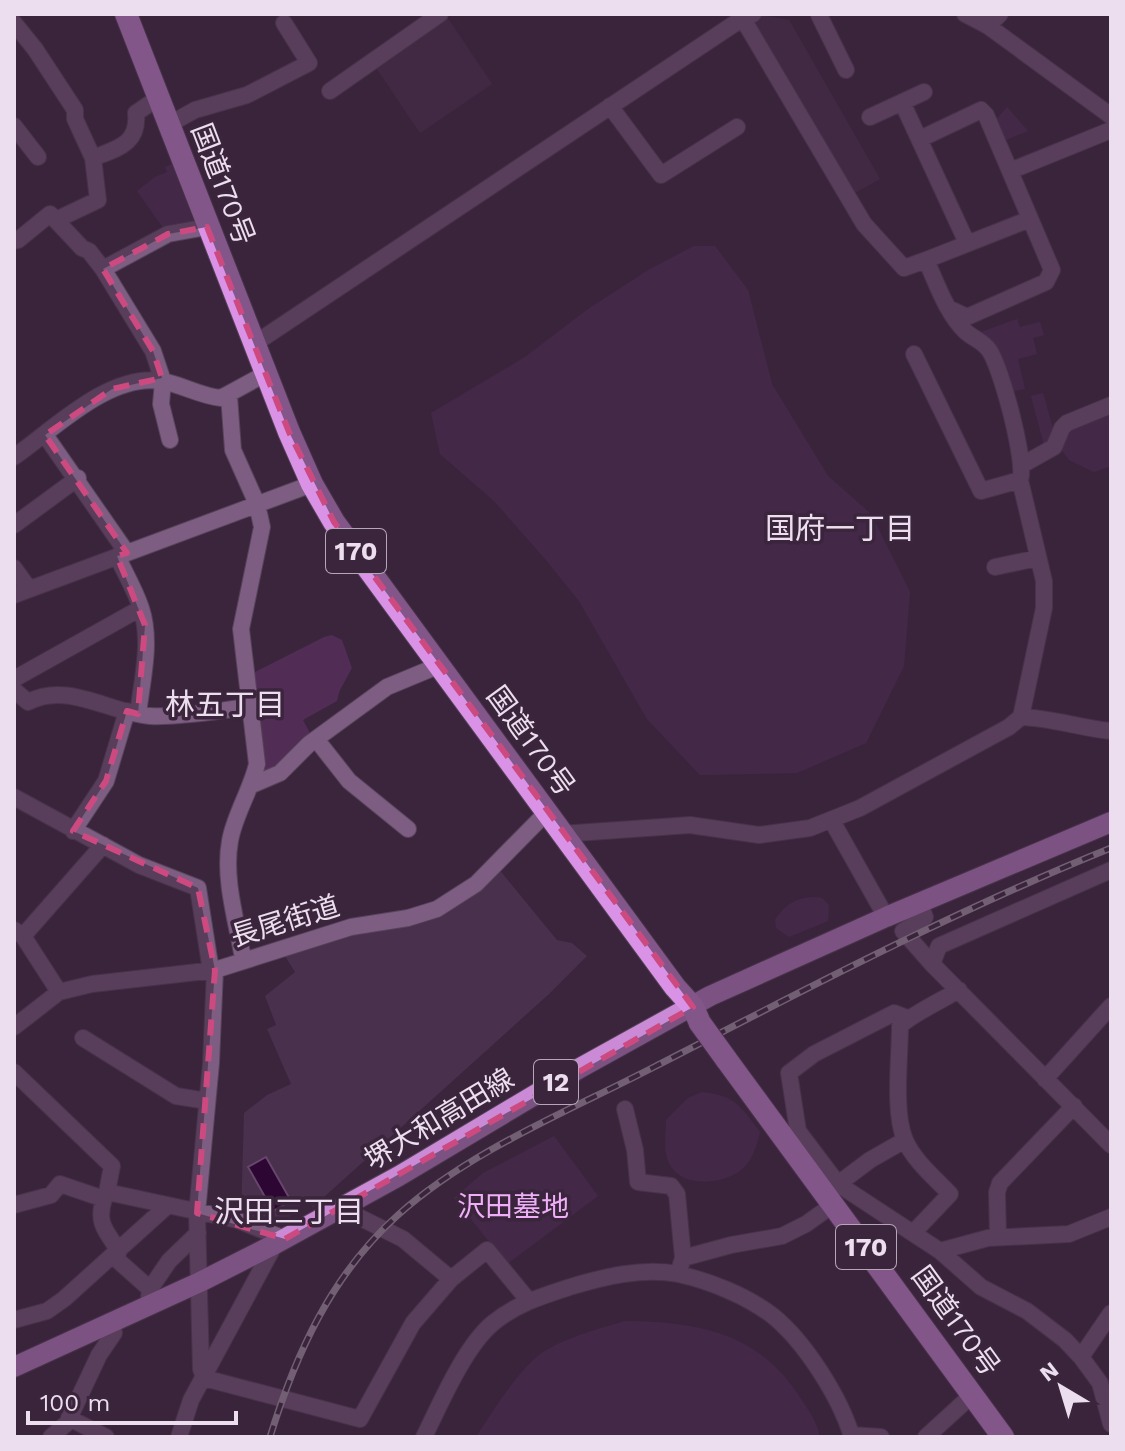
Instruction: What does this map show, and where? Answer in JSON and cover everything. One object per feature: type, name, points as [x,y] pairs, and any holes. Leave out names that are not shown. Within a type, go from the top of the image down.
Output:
[{"type":"highway","name":"国道170号","points":[[126,14],[265,374],[312,484],[334,522],[726,1059],[833,1194],[1003,1437]]},
{"type":"main road","name":"堺大和高田線","points":[[14,1367],[112,1323],[149,1297],[200,1282],[280,1241],[580,1068],[696,1015],[735,984],[1111,822]]},
{"type":"street","points":[[330,91],[440,14]]},
{"type":"street","points":[[806,14],[820,14],[846,70]]},
{"type":"street","points":[[965,14],[994,20],[1110,118],[1010,171]]},
{"type":"street","points":[[254,344],[741,17],[864,224],[904,268],[1030,219]]},
{"type":"street","points":[[14,23],[75,110],[75,119],[93,158],[98,200],[56,220]]},
{"type":"street","points":[[168,125],[218,101],[247,95],[309,63],[284,23]]},
{"type":"street","points":[[870,117],[924,92]]},
{"type":"street","points":[[93,158],[129,141],[138,127],[136,113],[158,98]]},
{"type":"street","points":[[902,102],[967,243]]},
{"type":"street","points":[[610,106],[661,175],[737,127]]},
{"type":"street","points":[[920,139],[981,110],[986,115],[1052,270],[1046,282],[967,317],[948,309]]},
{"type":"street","points":[[14,126],[38,157]]},
{"type":"street","points":[[14,241],[50,214],[82,248],[89,251],[153,351],[163,381],[161,404],[170,440]]},
{"type":"street","points":[[103,269],[168,234],[207,227]]},
{"type":"street","points":[[926,260],[948,309],[965,331],[990,351],[1004,388],[1044,581],[1044,608],[1021,717]]},
{"type":"street","points":[[914,354],[981,491],[1021,473],[1054,447],[1067,423],[1111,405]]},
{"type":"street","points":[[14,457],[112,389],[130,382],[163,381],[210,397],[229,396],[265,374]]},
{"type":"street","points":[[229,396],[233,450],[257,504],[262,527],[241,629],[257,764],[252,785],[230,839],[229,860],[243,959]]},
{"type":"street","points":[[45,435],[78,478],[122,554],[145,625],[145,650],[133,712],[106,781],[73,831]]},
{"type":"street","points":[[14,525],[78,478]]},
{"type":"street","points":[[14,568],[22,592],[312,484]]},
{"type":"street","points":[[995,567],[1038,558]]},
{"type":"street","points":[[14,679],[141,608]]},
{"type":"street","points":[[252,785],[280,773],[316,739],[387,687],[440,665]]},
{"type":"street","points":[[14,690],[28,702],[42,695],[70,696],[151,717],[250,707]]},
{"type":"street","points":[[561,834],[690,825],[759,835],[810,828],[860,808],[1021,717],[1048,718],[1086,729],[1111,731]]},
{"type":"street","points":[[316,739],[349,781],[408,829]]},
{"type":"street","points":[[14,797],[139,865],[198,888],[213,970],[207,1101],[197,1213],[201,1369],[204,1378]]},
{"type":"street","name":"長尾街道","points":[[14,1027],[59,992],[92,984],[213,970],[351,927],[408,918],[437,909],[476,884],[546,813]]},
{"type":"street","points":[[832,821],[886,917]]},
{"type":"street","points":[[59,992],[19,933],[103,845]]},
{"type":"street","points":[[932,964],[939,946],[1111,870]]},
{"type":"street","points":[[920,904],[925,917],[903,931],[1111,1145]]},
{"type":"street","points":[[913,1233],[950,1194],[921,1165],[905,1140],[900,1113],[900,1026],[907,1018],[920,1014],[959,990]]},
{"type":"street","points":[[1045,1079],[1109,1012]]},
{"type":"street","points":[[907,1018],[894,1013],[814,1054],[789,1073],[798,1131],[833,1194],[913,1233],[940,1251],[981,1287],[1040,1319],[1081,1357],[1100,1383],[1111,1424]]},
{"type":"street","points":[[83,1038],[176,1096],[207,1101]]},
{"type":"street","points":[[14,1072],[112,1166],[99,1214],[102,1225],[116,1254],[149,1297],[169,1261],[198,1233]]},
{"type":"street","points":[[998,1237],[997,1192],[1000,1183],[1074,1106]]},
{"type":"street","points":[[625,1109],[635,1150],[638,1182],[671,1186],[677,1194],[681,1266]]},
{"type":"street","points":[[424,1437],[446,1390],[480,1336],[493,1322],[528,1300],[612,1277],[681,1266],[731,1245],[782,1236],[806,1224],[870,1160],[905,1140]]},
{"type":"street","points":[[14,1205],[51,1195],[60,1184],[106,1196],[237,1220],[280,1241],[191,1400],[179,1437]]},
{"type":"street","points":[[14,1320],[47,1311],[116,1254],[167,1206]]},
{"type":"street","points":[[341,1208],[403,1239],[451,1279]]},
{"type":"street","points":[[940,1251],[998,1237],[1069,1234],[1111,1217]]},
{"type":"street","points":[[204,1378],[360,1419],[413,1323],[451,1279],[487,1250],[528,1300]]},
{"type":"street","points":[[681,1266],[757,1305],[782,1324],[830,1385],[852,1436],[881,1437]]},
{"type":"street","points":[[1081,1357],[1111,1313]]},
{"type":"street","points":[[51,1437],[69,1418],[99,1355],[114,1333],[112,1323]]},
{"type":"street","points":[[926,1437],[972,1395]]},
{"type":"street","points":[[69,1418],[106,1437]]},
{"type":"highlighted area","points":[[207,227],[289,432],[334,522],[693,1007],[285,1239],[197,1213],[215,970],[198,888],[73,831],[106,781],[127,711],[138,714],[145,625],[117,556],[127,553],[45,435],[112,389],[162,378],[153,351],[103,269],[168,234]]},
{"type":"shaded area","points":[[760,15],[789,20],[880,179],[851,195],[751,21]]},
{"type":"shaded area","points":[[447,17],[492,84],[420,133],[375,66]]},
{"type":"shaded area","points":[[498,868],[557,940],[572,943],[587,956],[313,1207],[305,1200],[287,1220],[277,1225],[241,1215],[244,1113],[267,1095],[291,1084],[267,1029],[276,1025],[265,996],[295,972],[283,953],[349,931],[409,923]]},
{"type":"shaded area","points":[[266,1157],[291,1201],[273,1211],[248,1167]]},
{"type":"green space","points":[[1007,107],[1028,131],[1003,141],[994,122]]},
{"type":"green space","points":[[172,164],[194,221],[166,232],[137,191],[167,172],[165,167]]},
{"type":"green space","points":[[694,246],[715,246],[748,290],[772,384],[828,476],[871,514],[910,592],[904,666],[866,743],[797,773],[700,775],[647,719],[579,601],[546,560],[494,501],[440,454],[431,413],[525,357],[588,309],[650,269]]},
{"type":"green space","points":[[1017,319],[1020,327],[1040,322],[1044,335],[1033,338],[1037,354],[1018,359],[1025,389],[1009,392],[990,344],[981,332]]},
{"type":"green space","points":[[1043,393],[1054,432],[1045,449],[1031,396]]},
{"type":"green space","points":[[1111,409],[1111,466],[1094,472],[1069,460],[1060,448],[1066,432]]},
{"type":"green space","points":[[332,635],[342,640],[352,668],[337,701],[303,720],[312,737],[260,780],[253,673]]},
{"type":"green space","points":[[822,898],[829,905],[828,921],[789,937],[776,928],[775,920],[787,906],[796,900]]},
{"type":"green space","points":[[702,1092],[723,1096],[736,1104],[760,1132],[745,1167],[723,1179],[702,1182],[683,1177],[675,1171],[669,1163],[665,1142],[666,1120],[688,1098]]},
{"type":"green space","name":"沢田墓地","points":[[554,1136],[598,1196],[507,1264],[454,1198],[483,1173]]},
{"type":"green space","points":[[625,1321],[702,1328],[746,1345],[784,1376],[810,1412],[820,1437],[476,1437],[516,1378],[532,1361],[576,1336]]},
{"type":"railway","points":[[270,1437],[305,1345],[335,1289],[375,1238],[426,1192],[521,1134],[823,980],[994,898],[1111,848]]},
{"type":"district","name":"国府一丁目","points":[[840,528]]},
{"type":"district","name":"林五丁目","points":[[225,704]]},
{"type":"district","name":"沢田三丁目","points":[[289,1211]]}]
